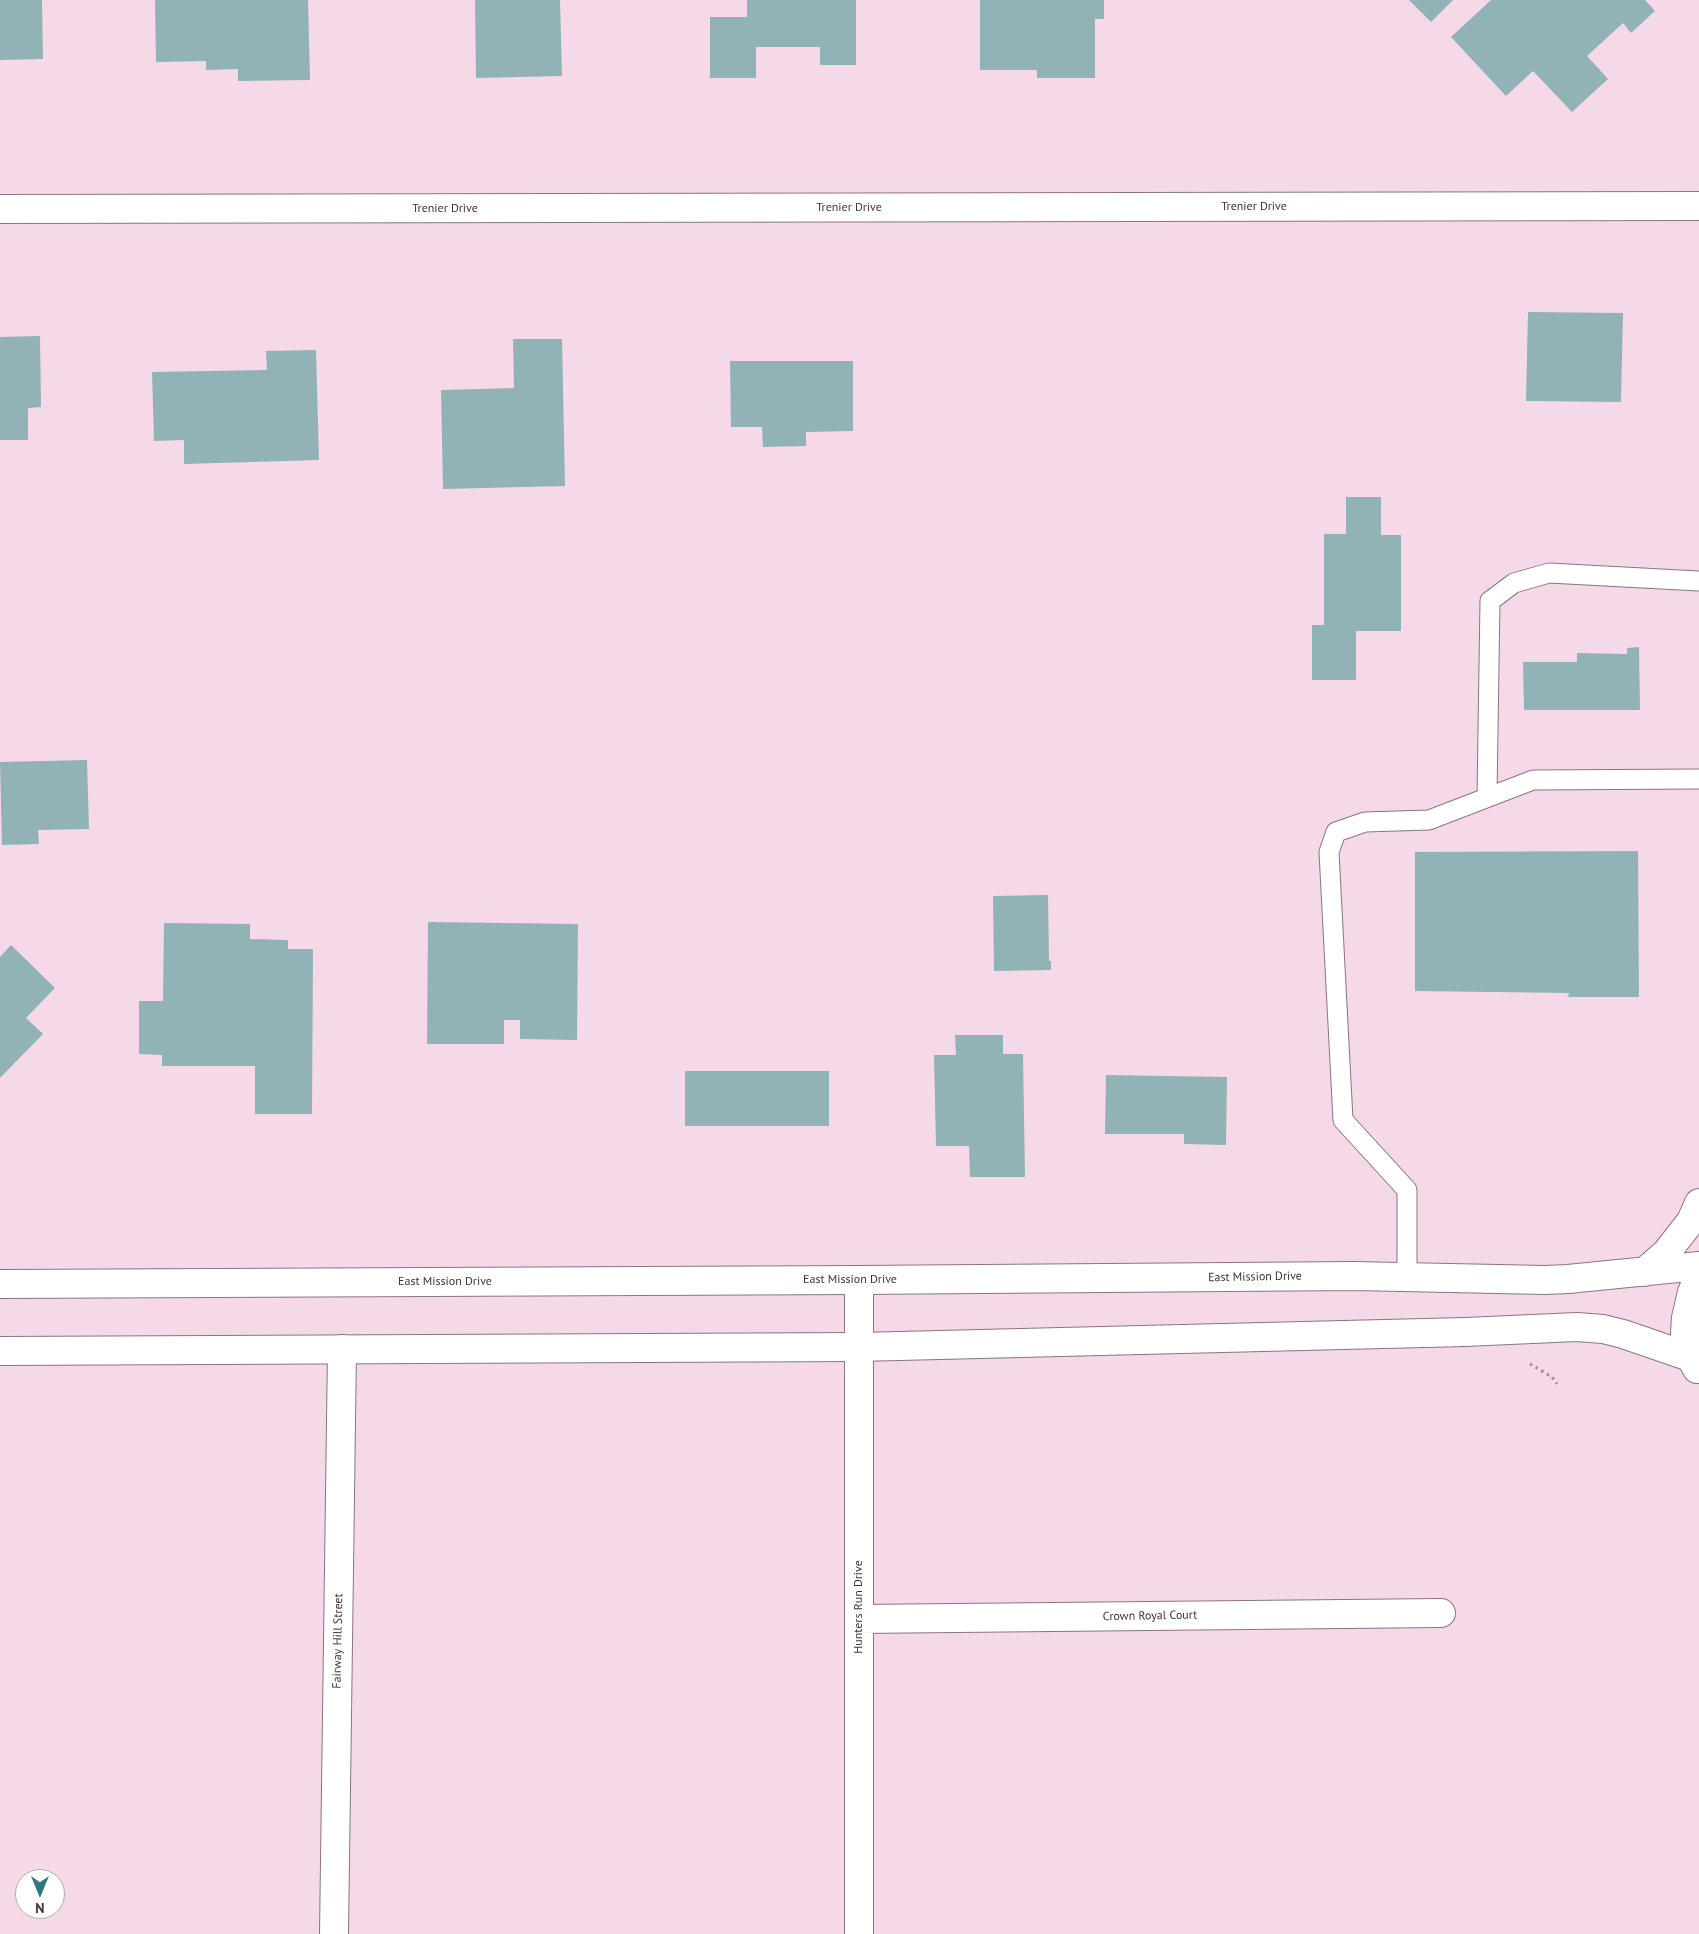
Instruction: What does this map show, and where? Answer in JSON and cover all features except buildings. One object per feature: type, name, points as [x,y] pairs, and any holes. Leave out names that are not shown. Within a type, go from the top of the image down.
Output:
[{"type":"street","name":"Trenier Drive","points":[[0,210],[1699,206]]},
{"type":"street","points":[[1644,1272],[1666,1253],[1691,1221],[1699,1203]]},
{"type":"street","name":"East Mission Drive","points":[[0,1284],[1407,1276],[1544,1280],[1699,1266]]},
{"type":"street","points":[[1695,1365],[1686,1343],[1686,1318],[1692,1292],[1699,1276]]},
{"type":"street","name":"Hunters Run Drive","points":[[860,1280],[860,1934]]},
{"type":"street","points":[[0,1351],[859,1347],[1465,1332],[1577,1327],[1603,1329],[1623,1334],[1695,1365]]},
{"type":"street","name":"Fairway Hill Street","points":[[334,1934],[342,1349]]},
{"type":"street","name":"Crown Royal Court","points":[[860,1619],[1441,1613]]},
{"type":"lane","points":[[1487,796],[1490,601],[1514,583],[1549,572],[1699,581]]},
{"type":"lane","points":[[1407,1276],[1407,1190],[1343,1120],[1329,852],[1336,832],[1365,822],[1428,820],[1533,780],[1699,779]]}]
